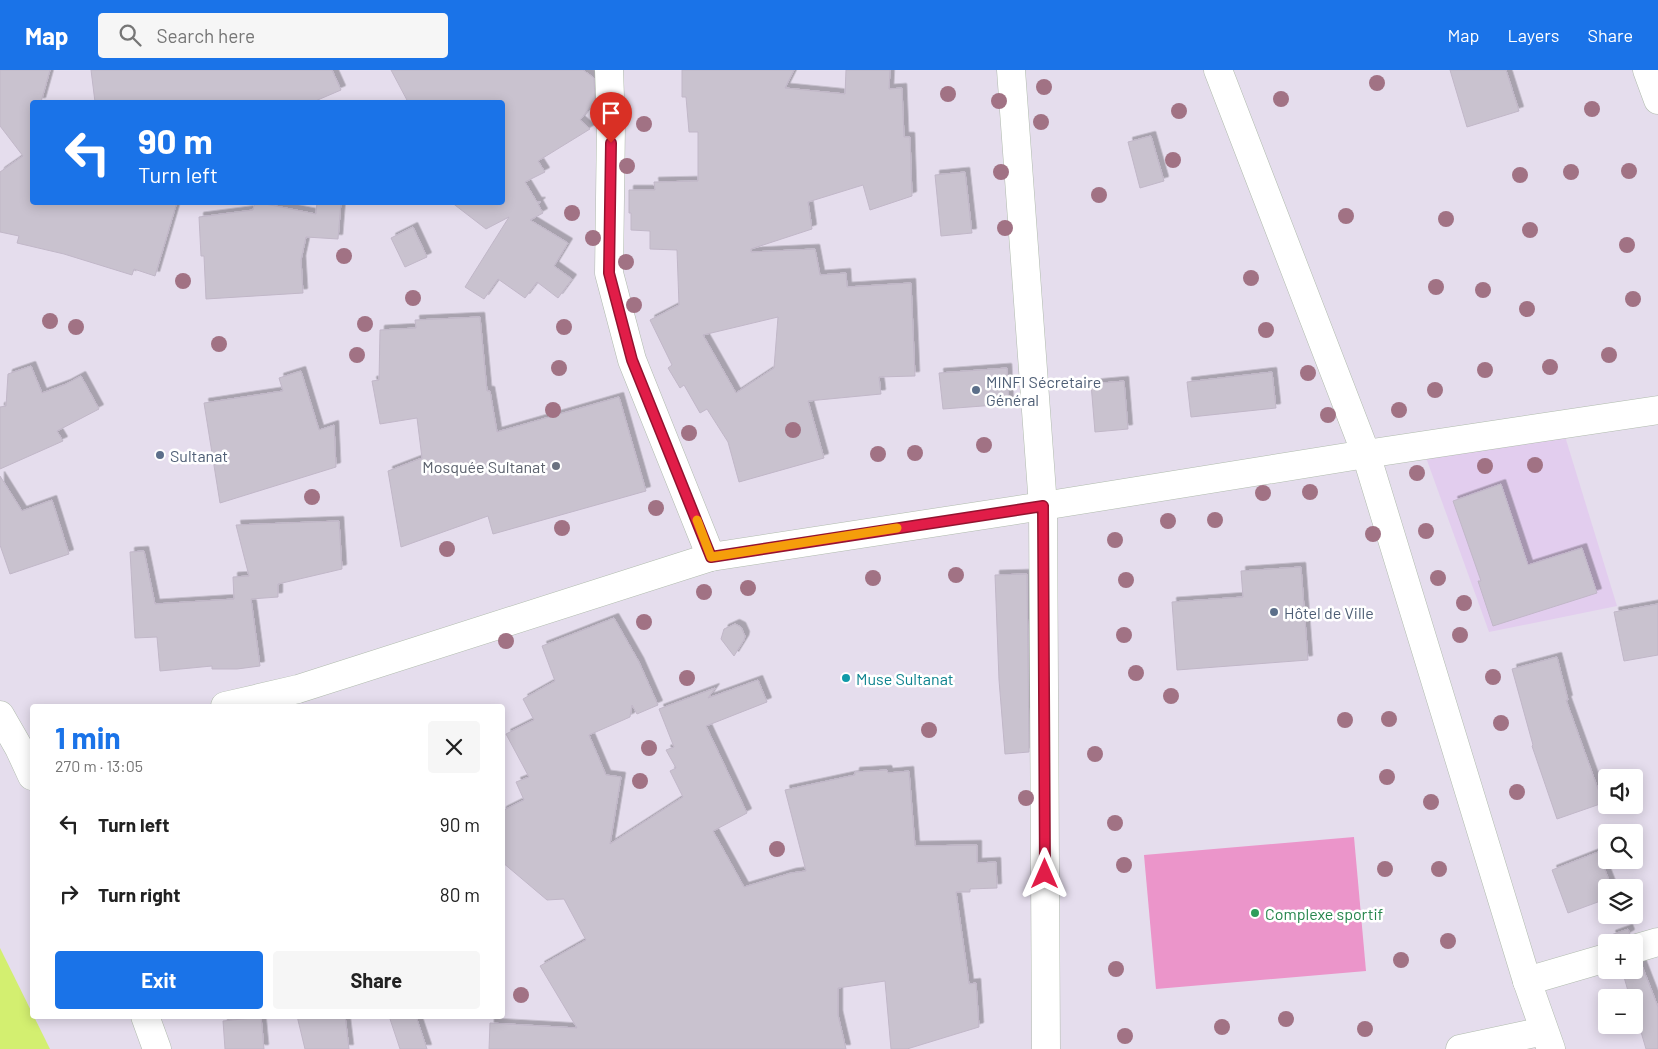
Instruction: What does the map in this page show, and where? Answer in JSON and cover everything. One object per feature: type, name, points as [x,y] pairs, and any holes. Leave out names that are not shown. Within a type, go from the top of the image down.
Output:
[{"type":"street","points":[[609,70],[611,124],[609,273],[632,360],[711,557]]},
{"type":"street","points":[[1011,70],[1043,506],[1046,1049]]},
{"type":"street","points":[[1218,70],[1366,454],[1527,981],[1548,1040],[1460,1049]]},
{"type":"street","points":[[1646,70],[1658,100]]},
{"type":"street","points":[[234,704],[298,689],[711,557],[1658,410]]},
{"type":"street","points":[[0,716],[26,747],[30,766]]},
{"type":"street","points":[[1643,946],[1658,942]]},
{"type":"street","points":[[1527,981],[1598,960]]},
{"type":"street","points":[[146,1019],[157,1049]]},
{"type":"shaded area","points":[[1564,433],[1617,606],[1489,632],[1424,452]]},
{"type":"shaded area","name":"Complexe sportif","points":[[1354,837],[1366,971],[1156,989],[1144,855]]},
{"type":"shaded area","points":[[0,948],[30,1009],[30,1019],[35,1019],[50,1049],[0,1049]]},
{"type":"building","points":[[0,70],[50,70],[42,100],[30,100],[30,205],[176,205],[155,276],[134,269],[132,275],[64,254],[17,243],[19,236],[0,232],[0,172],[23,156],[0,126]]},
{"type":"building","points":[[91,70],[332,70],[341,90],[318,100],[95,100]]},
{"type":"building","points":[[391,70],[583,70],[594,78],[595,101],[580,120],[590,129],[538,161],[545,172],[525,182],[537,202],[541,202],[538,204],[543,213],[530,220],[568,243],[554,266],[572,279],[558,298],[537,282],[525,298],[498,279],[484,299],[465,287],[509,217],[486,229],[455,205],[505,205],[505,100],[407,100]]},
{"type":"building","points":[[682,70],[794,70],[785,88],[845,94],[846,70],[890,70],[889,89],[902,88],[904,137],[910,137],[912,196],[870,210],[863,185],[808,202],[812,229],[751,249],[751,252],[815,249],[820,275],[846,273],[847,287],[911,283],[915,376],[879,377],[881,394],[808,401],[824,458],[739,482],[728,442],[707,409],[700,413],[684,385],[680,388],[668,368],[672,365],[650,320],[679,305],[677,250],[650,249],[650,231],[631,230],[629,190],[655,190],[654,182],[698,181],[698,132],[689,132],[686,97],[682,97]],"holes":[[[778,317],[774,368],[736,393],[703,335]]]},
{"type":"building","points":[[1450,70],[1506,70],[1519,111],[1467,127]]},
{"type":"building","points":[[1151,136],[1164,181],[1140,188],[1128,142]]},
{"type":"building","points":[[965,172],[972,233],[941,236],[935,175]]},
{"type":"building","points":[[254,205],[270,205],[316,214],[317,205],[341,205],[338,239],[306,237],[301,260],[303,293],[206,299],[204,256],[201,256],[199,217],[253,210]]},
{"type":"building","points":[[413,227],[427,257],[405,267],[391,238]]},
{"type":"building","points":[[480,317],[487,391],[490,391],[497,432],[619,397],[646,491],[493,534],[488,516],[401,547],[388,471],[422,458],[417,418],[380,424],[372,381],[379,380],[380,330],[416,328],[415,320]]},
{"type":"building","points":[[31,366],[42,393],[81,376],[99,409],[57,431],[63,441],[0,469],[0,407],[6,406],[8,374]]},
{"type":"building","points":[[1007,368],[1009,404],[943,409],[939,373]]},
{"type":"building","points":[[301,371],[319,430],[334,425],[336,467],[220,503],[204,403],[283,391],[279,378]]},
{"type":"building","points":[[1272,372],[1276,408],[1191,417],[1187,382]]},
{"type":"building","points":[[1124,381],[1128,429],[1095,432],[1091,384]]},
{"type":"building","points":[[0,476],[22,511],[52,500],[69,554],[10,574],[0,545]]},
{"type":"building","points":[[1501,484],[1528,565],[1582,548],[1597,593],[1493,626],[1478,581],[1481,581],[1453,501]]},
{"type":"building","points":[[339,521],[342,569],[278,584],[278,597],[251,599],[260,666],[237,669],[212,669],[212,666],[160,671],[157,637],[135,638],[130,552],[144,551],[155,604],[234,599],[233,577],[249,576],[236,525]]},
{"type":"building","name":"Hôtel de Ville","points":[[1301,567],[1308,660],[1177,670],[1172,602],[1243,597],[1241,571]]},
{"type":"building","points":[[1027,574],[1029,752],[1005,754],[999,680],[995,575]]},
{"type":"building","points":[[1658,604],[1658,655],[1624,661],[1614,612]]},
{"type":"building","points":[[614,618],[639,662],[658,705],[637,714],[632,705],[630,717],[589,735],[606,775],[621,777],[610,844],[683,797],[670,771],[676,768],[666,750],[674,747],[659,709],[715,688],[708,698],[758,680],[767,702],[706,726],[747,813],[713,831],[744,887],[791,873],[806,871],[785,790],[855,775],[855,772],[887,770],[888,773],[909,771],[915,846],[977,845],[977,863],[996,862],[997,888],[970,889],[970,892],[956,892],[969,984],[976,983],[979,1027],[907,1049],[891,1049],[885,981],[838,988],[838,1015],[846,1049],[489,1049],[490,1023],[577,1028],[540,966],[586,940],[564,899],[547,900],[505,865],[505,810],[524,800],[516,782],[529,777],[506,734],[534,720],[523,699],[555,681],[542,646]]},
{"type":"building","points":[[735,624],[741,627],[745,636],[734,656],[721,639],[724,629]]},
{"type":"building","points":[[1557,657],[1568,700],[1566,700],[1598,789],[1598,805],[1557,819],[1532,746],[1512,669]]},
{"type":"building","points":[[1598,852],[1598,869],[1605,869],[1608,879],[1598,879],[1598,902],[1568,913],[1552,870]]},
{"type":"building","points":[[1628,929],[1630,934],[1614,934]]},
{"type":"building","points":[[1643,968],[1658,1007],[1658,1049],[1646,1049],[1642,1034],[1643,989],[1627,989],[1625,979],[1643,979]]},
{"type":"building","points":[[261,1019],[264,1049],[225,1049],[223,1021]]},
{"type":"building","points":[[298,1019],[345,1019],[349,1049],[305,1049]]},
{"type":"building","points":[[390,1019],[417,1019],[427,1049],[400,1049]]},
{"type":"slow traffic","points":[[697,520],[711,557],[897,528]]},
{"type":"place","name":"MINFI Sécretaire Général","points":[[976,390]]},
{"type":"place","name":"Sultanat","points":[[160,455]]},
{"type":"place","name":"Mosquée Sultanat","points":[[556,466]]},
{"type":"place","name":"Hôtel de Ville","points":[[1274,612]]},
{"type":"place","name":"Muse Sultanat","points":[[846,678]]},
{"type":"place","name":"Complexe sportif","points":[[1255,913]]},
{"type":"route","points":[[611,143],[609,273],[632,360],[711,557],[1043,506],[1045,874]]}]
